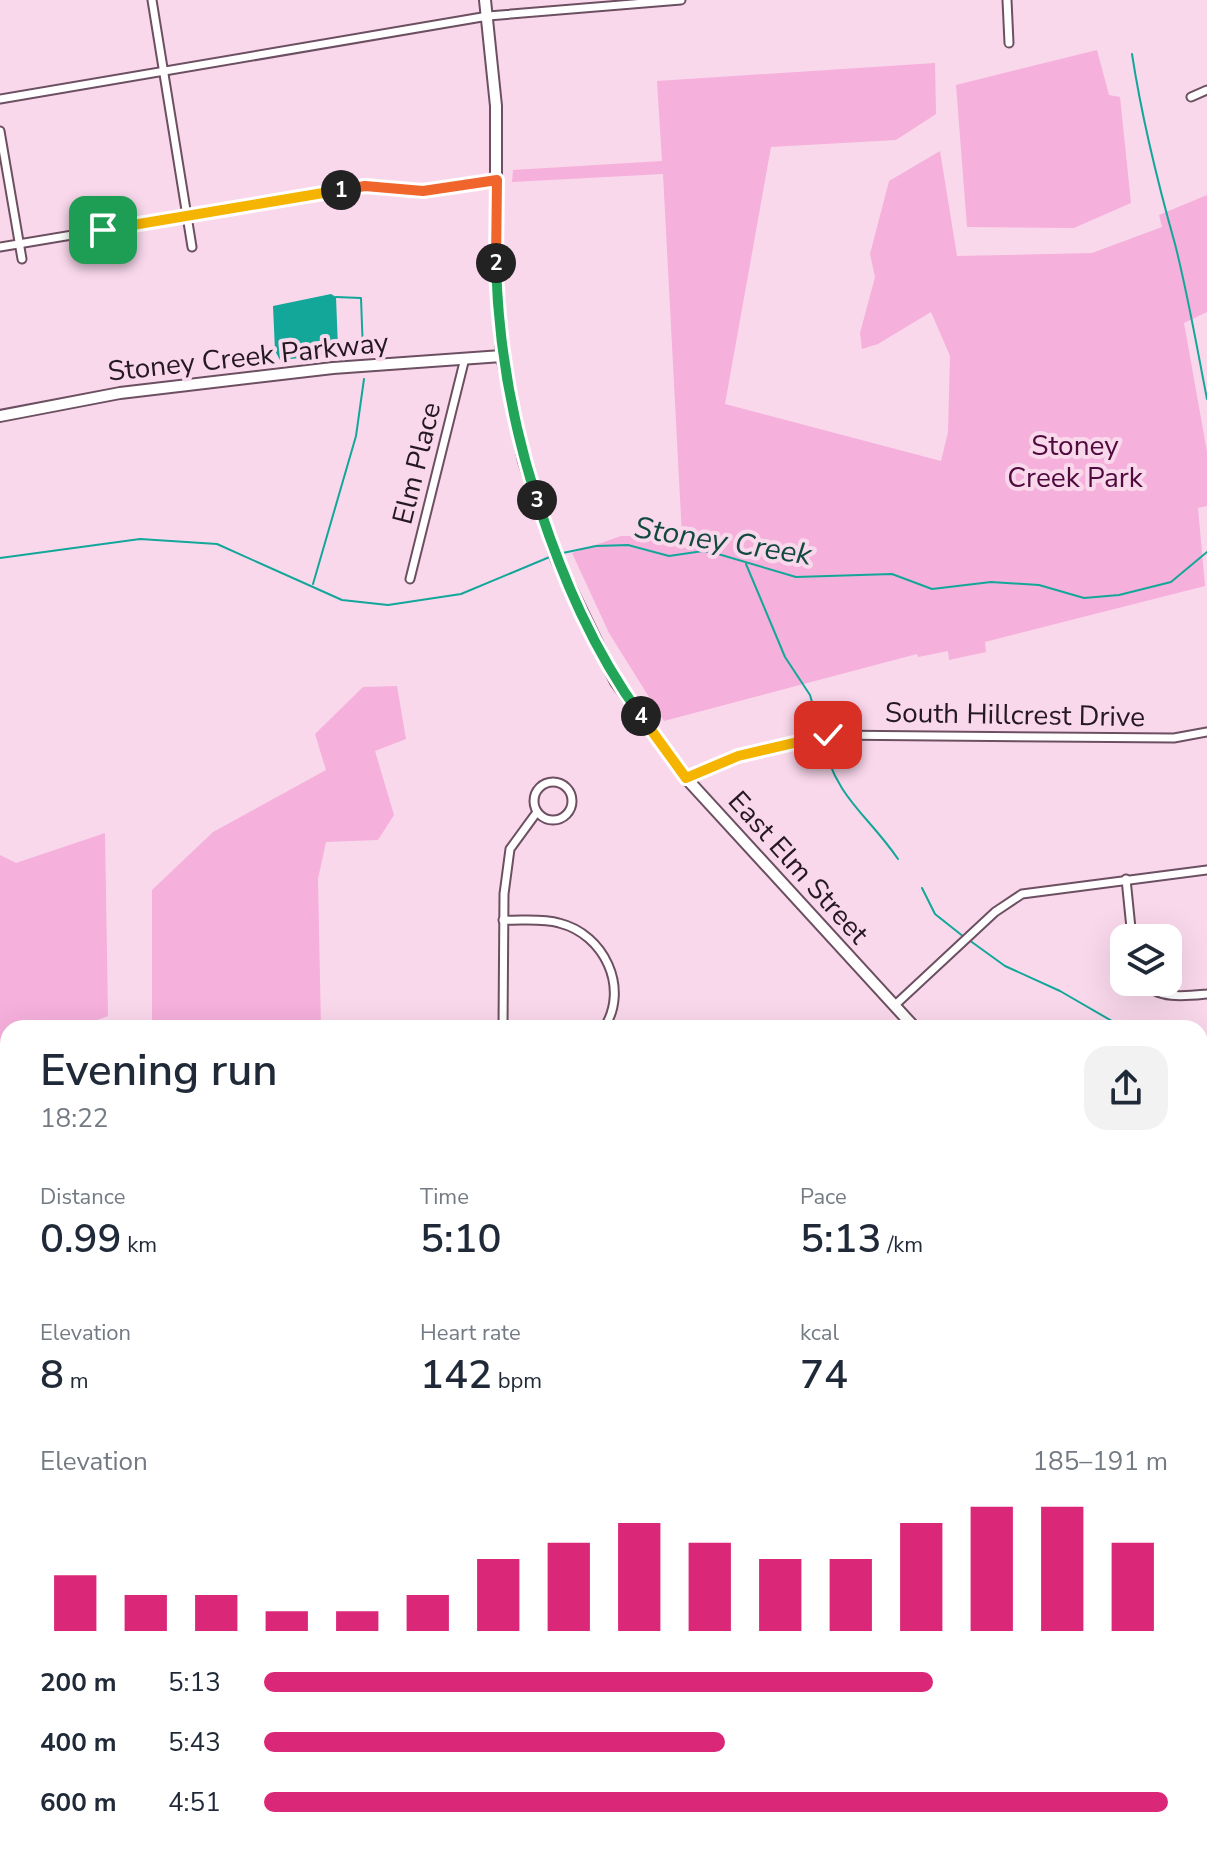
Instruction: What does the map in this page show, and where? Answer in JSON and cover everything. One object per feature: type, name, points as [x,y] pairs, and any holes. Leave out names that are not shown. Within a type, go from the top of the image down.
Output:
[{"type":"street","points":[[152,0],[192,247]]},
{"type":"street","name":"East Elm Street","points":[[485,0],[496,106],[496,266],[502,356],[524,461],[549,536],[583,620],[616,682],[686,778],[907,1020]]},
{"type":"street","points":[[0,99],[488,16],[681,0]]},
{"type":"street","points":[[1007,0],[1009,43]]},
{"type":"street","points":[[1191,97],[1207,90]]},
{"type":"street","points":[[0,131],[22,259]]},
{"type":"street","points":[[0,247],[365,186],[423,191],[497,180]]},
{"type":"street","name":"Stoney Creek Parkway","points":[[0,416],[120,393],[333,368],[502,356]]},
{"type":"street","name":"Elm Place","points":[[410,579],[465,358]]},
{"type":"street","name":"South Hillcrest Drive","points":[[686,778],[738,756],[828,735],[1174,738],[1207,732]]},
{"type":"street","points":[[556,781],[568,788],[573,800],[570,811],[559,819],[549,820],[537,812],[533,801],[542,784],[556,781]]},
{"type":"street","points":[[503,1020],[503,920],[510,849],[537,812]]},
{"type":"street","points":[[894,1006],[963,942],[1022,894],[1207,870]]},
{"type":"street","points":[[1126,879],[1131,924]]},
{"type":"street","points":[[503,920],[557,922],[578,929],[596,944],[609,964],[614,985],[613,1005],[607,1020]]},
{"type":"street","points":[[1182,996],[1207,994]]},
{"type":"green space","points":[[1097,50],[1109,95],[1120,97],[1131,203],[1074,228],[967,227],[956,85]]},
{"type":"green space","name":"Stoney Creek Park","points":[[935,63],[936,114],[896,140],[771,147],[725,404],[941,461],[948,432],[950,356],[931,312],[878,344],[862,349],[860,333],[875,277],[870,254],[889,181],[940,151],[957,256],[1092,253],[1162,227],[1159,215],[1207,195],[1207,312],[1184,323],[1207,452],[1207,506],[1198,508],[1205,586],[985,642],[986,652],[949,660],[948,651],[918,657],[917,654],[664,721],[609,633],[572,553],[621,536],[682,536],[663,174],[512,182],[513,170],[662,161],[657,81]]},
{"type":"green space","points":[[397,686],[406,739],[375,751],[394,815],[378,840],[326,842],[318,879],[321,1020],[152,1020],[152,890],[213,832],[326,770],[315,734],[363,687]]},
{"type":"green space","points":[[105,833],[108,1016],[97,1020],[0,1020],[0,855],[16,863]]},
{"type":"shaded area","points":[[331,294],[336,297],[338,348],[320,356],[280,360],[275,351],[273,306]]},
{"type":"waterway","points":[[1132,54],[1150,149],[1184,283],[1207,399]]},
{"type":"waterway","points":[[336,297],[361,298],[363,352]]},
{"type":"waterway","points":[[313,584],[356,436],[364,379]]},
{"type":"waterway","name":"Stoney Creek","points":[[0,558],[140,539],[217,544],[342,600],[388,605],[461,594],[552,556]]},
{"type":"waterway","name":"Stoney Creek","points":[[558,554],[596,546],[628,545],[669,556],[703,551],[796,577],[892,574],[932,589],[991,582],[1039,585],[1084,598],[1119,595],[1171,582],[1207,552]]},
{"type":"waterway","points":[[746,564],[785,657],[810,695],[820,730]]},
{"type":"waterway","points":[[823,743],[836,779],[845,793],[898,859]]},
{"type":"waterway","points":[[922,888],[935,914],[964,937]]},
{"type":"waterway","points":[[969,940],[1005,966],[1060,991],[1110,1020]]},
{"type":"route","points":[[103,230],[365,186],[423,191],[497,180],[496,266],[502,356],[524,461],[557,560],[583,620],[616,682],[686,778],[738,756],[828,735]]}]
